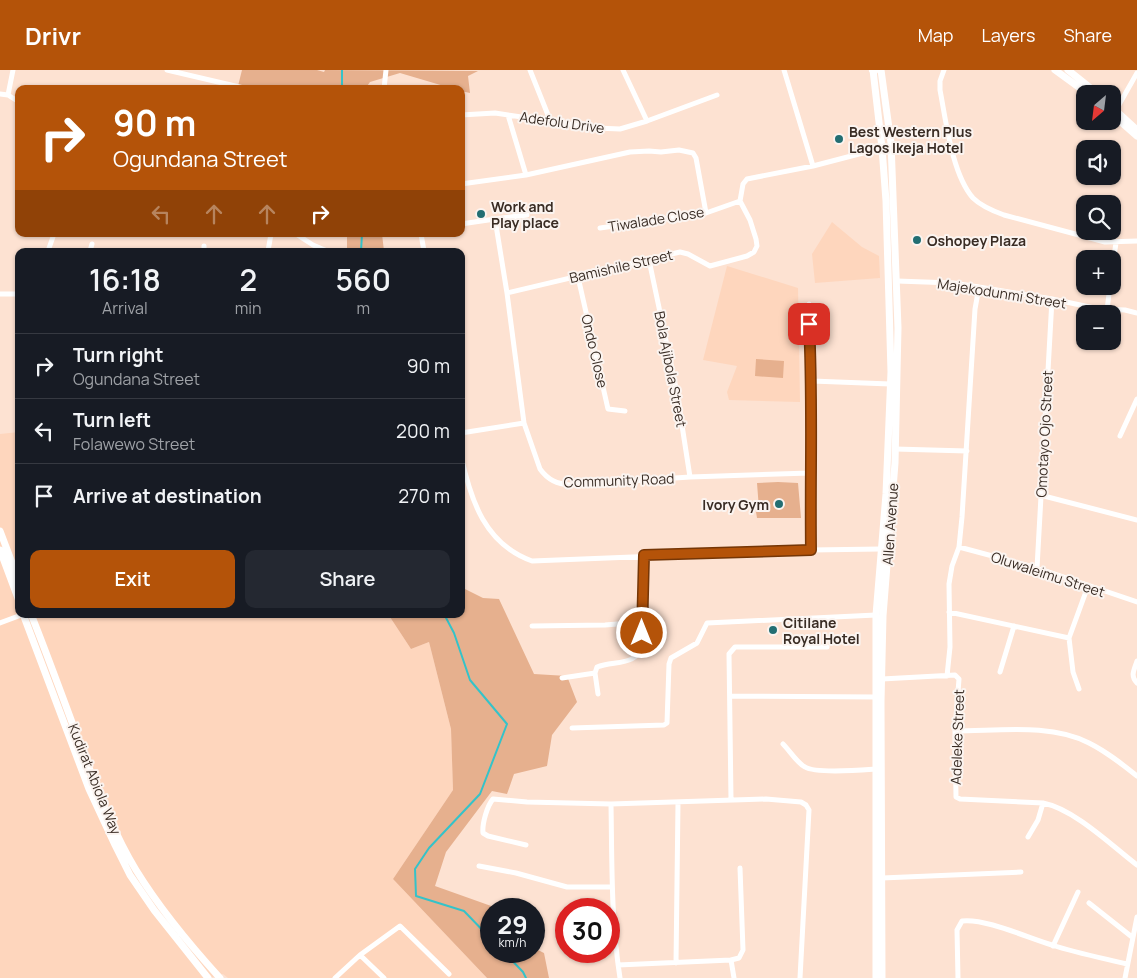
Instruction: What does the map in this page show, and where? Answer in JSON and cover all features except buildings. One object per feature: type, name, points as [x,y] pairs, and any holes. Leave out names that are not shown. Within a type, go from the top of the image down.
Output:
[{"type":"main road","name":"Allen Avenue","points":[[875,70],[882,148],[891,330],[888,449],[876,615],[876,978]]},
{"type":"main road","name":"Allen Avenue","points":[[875,70],[891,143],[898,328],[895,450],[883,616],[882,978]]},
{"type":"main road","points":[[1056,70],[1076,85]]},
{"type":"main road","points":[[1068,70],[1087,85]]},
{"type":"main road","points":[[1121,116],[1137,130]]},
{"type":"main road","points":[[1121,118],[1137,136]]},
{"type":"main road","points":[[0,531],[15,570]]},
{"type":"main road","points":[[0,550],[15,590]]},
{"type":"main road","name":"Kudirat Abiola Way","points":[[24,618],[89,790],[118,852],[130,875],[154,910],[208,978]]},
{"type":"main road","name":"Kudirat Abiola Way","points":[[32,618],[103,806],[121,842],[136,870],[154,897],[200,956],[220,978]]},
{"type":"street","points":[[8,95],[13,70]]},
{"type":"street","points":[[166,70],[231,85]]},
{"type":"street","points":[[384,85],[386,70]]},
{"type":"street","points":[[530,70],[550,120]]},
{"type":"street","points":[[623,70],[647,121]]},
{"type":"street","points":[[784,70],[812,166]]},
{"type":"street","points":[[944,70],[940,81],[940,90],[954,160],[975,200],[993,211],[1004,215],[1105,242],[1137,241]]},
{"type":"street","points":[[1121,99],[1137,73]]},
{"type":"street","points":[[0,94],[8,95],[15,99]]},
{"type":"street","name":"Adefolu Drive","points":[[465,115],[495,113],[607,129],[620,129],[717,95]]},
{"type":"street","points":[[508,115],[526,175]]},
{"type":"street","points":[[740,201],[743,184],[747,179],[812,166],[882,148]]},
{"type":"street","points":[[465,183],[526,175],[630,152],[648,150],[661,152],[687,151],[693,153],[696,158],[706,213]]},
{"type":"street","name":"Tiwalade Close","points":[[600,228],[706,213],[740,201]]},
{"type":"street","name":"Bamishile Street","points":[[507,293],[680,252],[688,254],[707,265],[715,266],[747,256],[754,252],[756,239],[750,220],[740,201]]},
{"type":"street","points":[[465,223],[527,215]]},
{"type":"street","name":"Community Road","points":[[495,219],[524,423],[540,469],[544,475],[561,484],[690,477],[810,474]]},
{"type":"street","points":[[301,237],[320,248]]},
{"type":"street","points":[[1115,250],[1116,243]]},
{"type":"street","points":[[91,248],[92,244]]},
{"type":"street","name":"Bola Ajibola Street","points":[[648,260],[677,393],[690,477]]},
{"type":"street","name":"Ondo Close","points":[[578,277],[608,409],[625,411]]},
{"type":"street","name":"Majekodunmi Street","points":[[897,281],[978,286],[1082,305]]},
{"type":"street","name":"Adeleke Street","points":[[978,286],[959,547],[952,566],[949,584],[950,647],[947,676],[955,675],[959,679],[956,732],[956,797],[960,799],[1043,802]]},
{"type":"street","points":[[0,294],[15,294]]},
{"type":"street","name":"Omotayo Ojo Street","points":[[1037,568],[1052,299]]},
{"type":"street","points":[[809,304],[812,382],[811,550]]},
{"type":"street","name":"Majekodunmi Street","points":[[1121,310],[1137,313]]},
{"type":"street","points":[[812,382],[890,384]]},
{"type":"street","points":[[1120,436],[1137,399]]},
{"type":"street","points":[[465,432],[524,423]]},
{"type":"street","points":[[895,450],[967,451]]},
{"type":"street","points":[[465,472],[478,510],[490,532],[502,545],[517,556],[532,561],[644,555],[881,550]]},
{"type":"street","points":[[1040,495],[1137,520]]},
{"type":"street","name":"Oluwaleimu Street","points":[[959,547],[1037,568],[1137,602]]},
{"type":"street","points":[[598,694],[595,673],[597,667],[632,660],[641,652],[644,555]]},
{"type":"street","points":[[1079,689],[1073,672],[1069,638],[1088,586]]},
{"type":"street","points":[[949,612],[1069,638]]},
{"type":"street","points":[[572,728],[664,725],[667,723],[669,719],[670,658],[697,643],[707,623],[876,615]]},
{"type":"street","points":[[0,622],[15,617]]},
{"type":"street","points":[[532,626],[642,622]]},
{"type":"street","points":[[1000,672],[1014,626]]},
{"type":"street","points":[[731,799],[729,654],[734,647],[827,647]]},
{"type":"street","points":[[1137,661],[1132,674],[1133,679],[1137,683]]},
{"type":"street","points":[[562,678],[595,673]]},
{"type":"street","points":[[882,680],[947,676]]},
{"type":"street","points":[[731,696],[876,697]]},
{"type":"street","points":[[956,732],[1043,731],[1067,734],[1088,742],[1108,754],[1137,776]]},
{"type":"street","points":[[783,744],[802,766],[807,768],[838,771],[876,769]]},
{"type":"street","points":[[526,845],[488,836],[484,833],[483,829],[489,805],[493,799],[527,802],[611,804],[678,803],[766,798],[801,802],[806,805],[808,810],[800,978]]},
{"type":"street","points":[[1028,837],[1038,820],[1043,802],[1054,805],[1066,812],[1137,865]]},
{"type":"street","points":[[676,963],[678,803]]},
{"type":"street","points":[[611,804],[612,887],[620,978]]},
{"type":"street","points":[[479,866],[516,873],[567,887],[612,887]]},
{"type":"street","points":[[618,965],[731,960],[739,958],[743,950],[740,868]]},
{"type":"street","points":[[882,878],[1021,872]]},
{"type":"street","points":[[1053,946],[1078,892]]},
{"type":"street","points":[[1089,903],[1132,936]]},
{"type":"street","points":[[1125,978],[1137,917]]},
{"type":"street","points":[[958,978],[957,930],[962,921],[975,921],[1053,946],[1127,964]]},
{"type":"street","points":[[335,978],[360,955],[400,926],[449,974]]},
{"type":"street","points":[[360,955],[384,978]]},
{"type":"street","points":[[731,960],[734,978]]},
{"type":"shaded area","points":[[242,70],[317,70],[324,72],[325,70],[478,71],[468,76],[470,93],[465,92],[465,85],[440,85],[400,73],[370,82],[368,85],[238,85]]},
{"type":"shaded area","points":[[832,222],[862,247],[879,256],[880,278],[815,283],[812,254]]},
{"type":"shaded area","points":[[347,237],[382,237],[384,248],[347,248]]},
{"type":"shaded area","points":[[727,266],[798,288],[800,402],[729,400],[727,392],[737,366],[703,360]]},
{"type":"shaded area","points":[[756,359],[784,361],[783,378],[755,376]]},
{"type":"shaded area","points":[[15,432],[15,618],[391,618],[411,649],[429,642],[451,729],[453,790],[393,879],[487,978],[228,978],[223,974],[209,978],[0,978],[0,434]]},
{"type":"shaded area","name":"Ivory Gym","points":[[757,483],[798,483],[801,518],[757,518],[756,512],[759,509]]},
{"type":"shaded area","points":[[465,589],[483,598],[499,599],[534,674],[567,676],[577,702],[552,735],[547,766],[514,774],[507,794],[492,791],[446,852],[435,886],[480,902],[480,963],[545,963],[545,958],[549,978],[487,978],[393,879],[453,790],[451,729],[429,642],[411,649],[391,618],[465,618]]},
{"type":"waterway","points":[[342,70],[342,85]]},
{"type":"waterway","points":[[361,248],[362,237]]},
{"type":"waterway","points":[[446,618],[454,633],[470,680],[507,724],[480,794],[429,848],[415,869],[416,896],[464,911],[480,928]]},
{"type":"waterway","points":[[514,963],[526,978]]},
{"type":"place","name":"Best Western Plus Lagos Ikeja Hotel","points":[[839,139]]},
{"type":"place","name":"Work and Play place","points":[[481,214]]},
{"type":"place","name":"Oshopey Plaza","points":[[917,240]]},
{"type":"place","name":"Ivory Gym","points":[[779,504]]},
{"type":"place","name":"Citilane Royal Hotel","points":[[773,630]]},
{"type":"route","points":[[642,633],[644,555],[811,550],[812,382],[809,324]]}]
